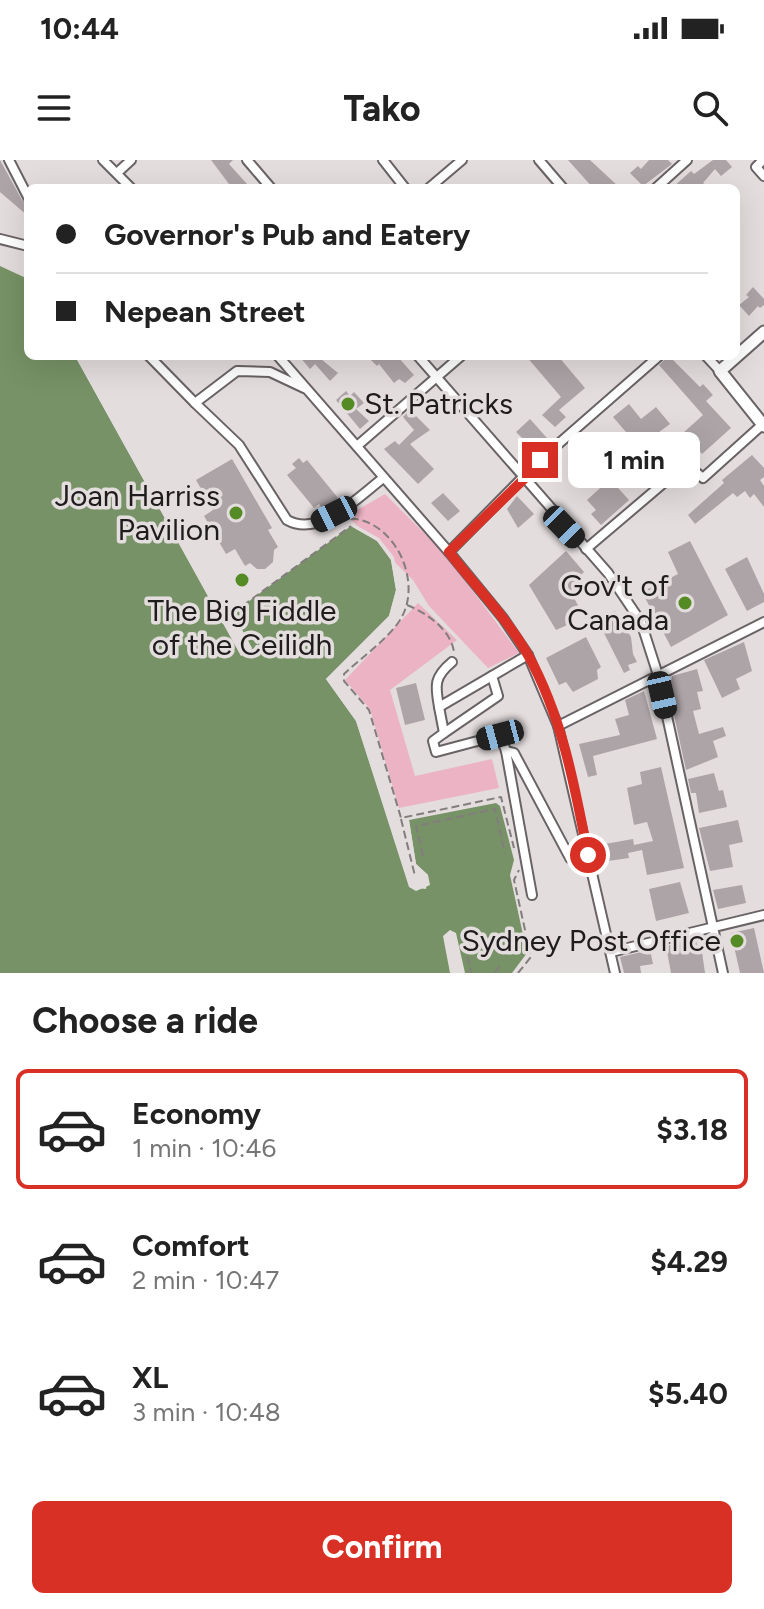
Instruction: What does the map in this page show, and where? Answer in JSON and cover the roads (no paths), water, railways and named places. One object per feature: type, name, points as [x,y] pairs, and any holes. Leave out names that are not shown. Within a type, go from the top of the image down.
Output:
[{"type":"main road","points":[[740,353],[764,332]]},
{"type":"main road","points":[[732,360],[720,371],[763,425]]},
{"type":"street","points":[[9,160],[24,189]]},
{"type":"street","points":[[103,160],[127,184]]},
{"type":"street","points":[[117,173],[131,160]]},
{"type":"street","points":[[247,160],[268,184]]},
{"type":"street","points":[[383,160],[402,184]]},
{"type":"street","points":[[434,184],[462,160]]},
{"type":"street","points":[[539,160],[560,184]]},
{"type":"street","points":[[763,160],[756,167],[764,176]]},
{"type":"street","points":[[660,184],[684,161]]},
{"type":"street","points":[[0,239],[24,245]]},
{"type":"street","points":[[153,360],[239,445],[287,520],[298,526],[314,525],[334,514],[382,479]]},
{"type":"street","points":[[282,360],[382,479],[449,552],[503,618],[528,655],[558,726],[615,973]]},
{"type":"street","points":[[422,360],[608,573],[637,614],[658,678],[723,973]]},
{"type":"street","points":[[357,446],[457,360]]},
{"type":"street","points":[[449,552],[540,460],[654,360]]},
{"type":"street","points":[[710,360],[720,371]]},
{"type":"street","points":[[195,403],[237,371],[270,372],[308,390]]},
{"type":"street","points":[[586,549],[686,464],[703,478],[763,425]]},
{"type":"street","points":[[558,726],[764,622]]},
{"type":"street","points":[[439,707],[528,655]]},
{"type":"street","points":[[444,733],[435,683],[438,673],[452,662]]},
{"type":"street","points":[[492,676],[498,696],[433,741],[436,752],[500,735],[506,751],[532,895]]},
{"type":"street","points":[[506,751],[514,753],[570,858],[588,855]]},
{"type":"street","points":[[611,952],[764,915]]},
{"type":"place","name":"St. Patricks","points":[[348,404]]},
{"type":"place","name":"Joan Harriss Pavilion","points":[[236,513]]},
{"type":"place","name":"The Big Fiddle of the Ceilidh","points":[[242,580]]},
{"type":"place","name":"Gov't of Canada","points":[[685,603]]},
{"type":"place","name":"Sydney Post Office","points":[[737,941]]}]
